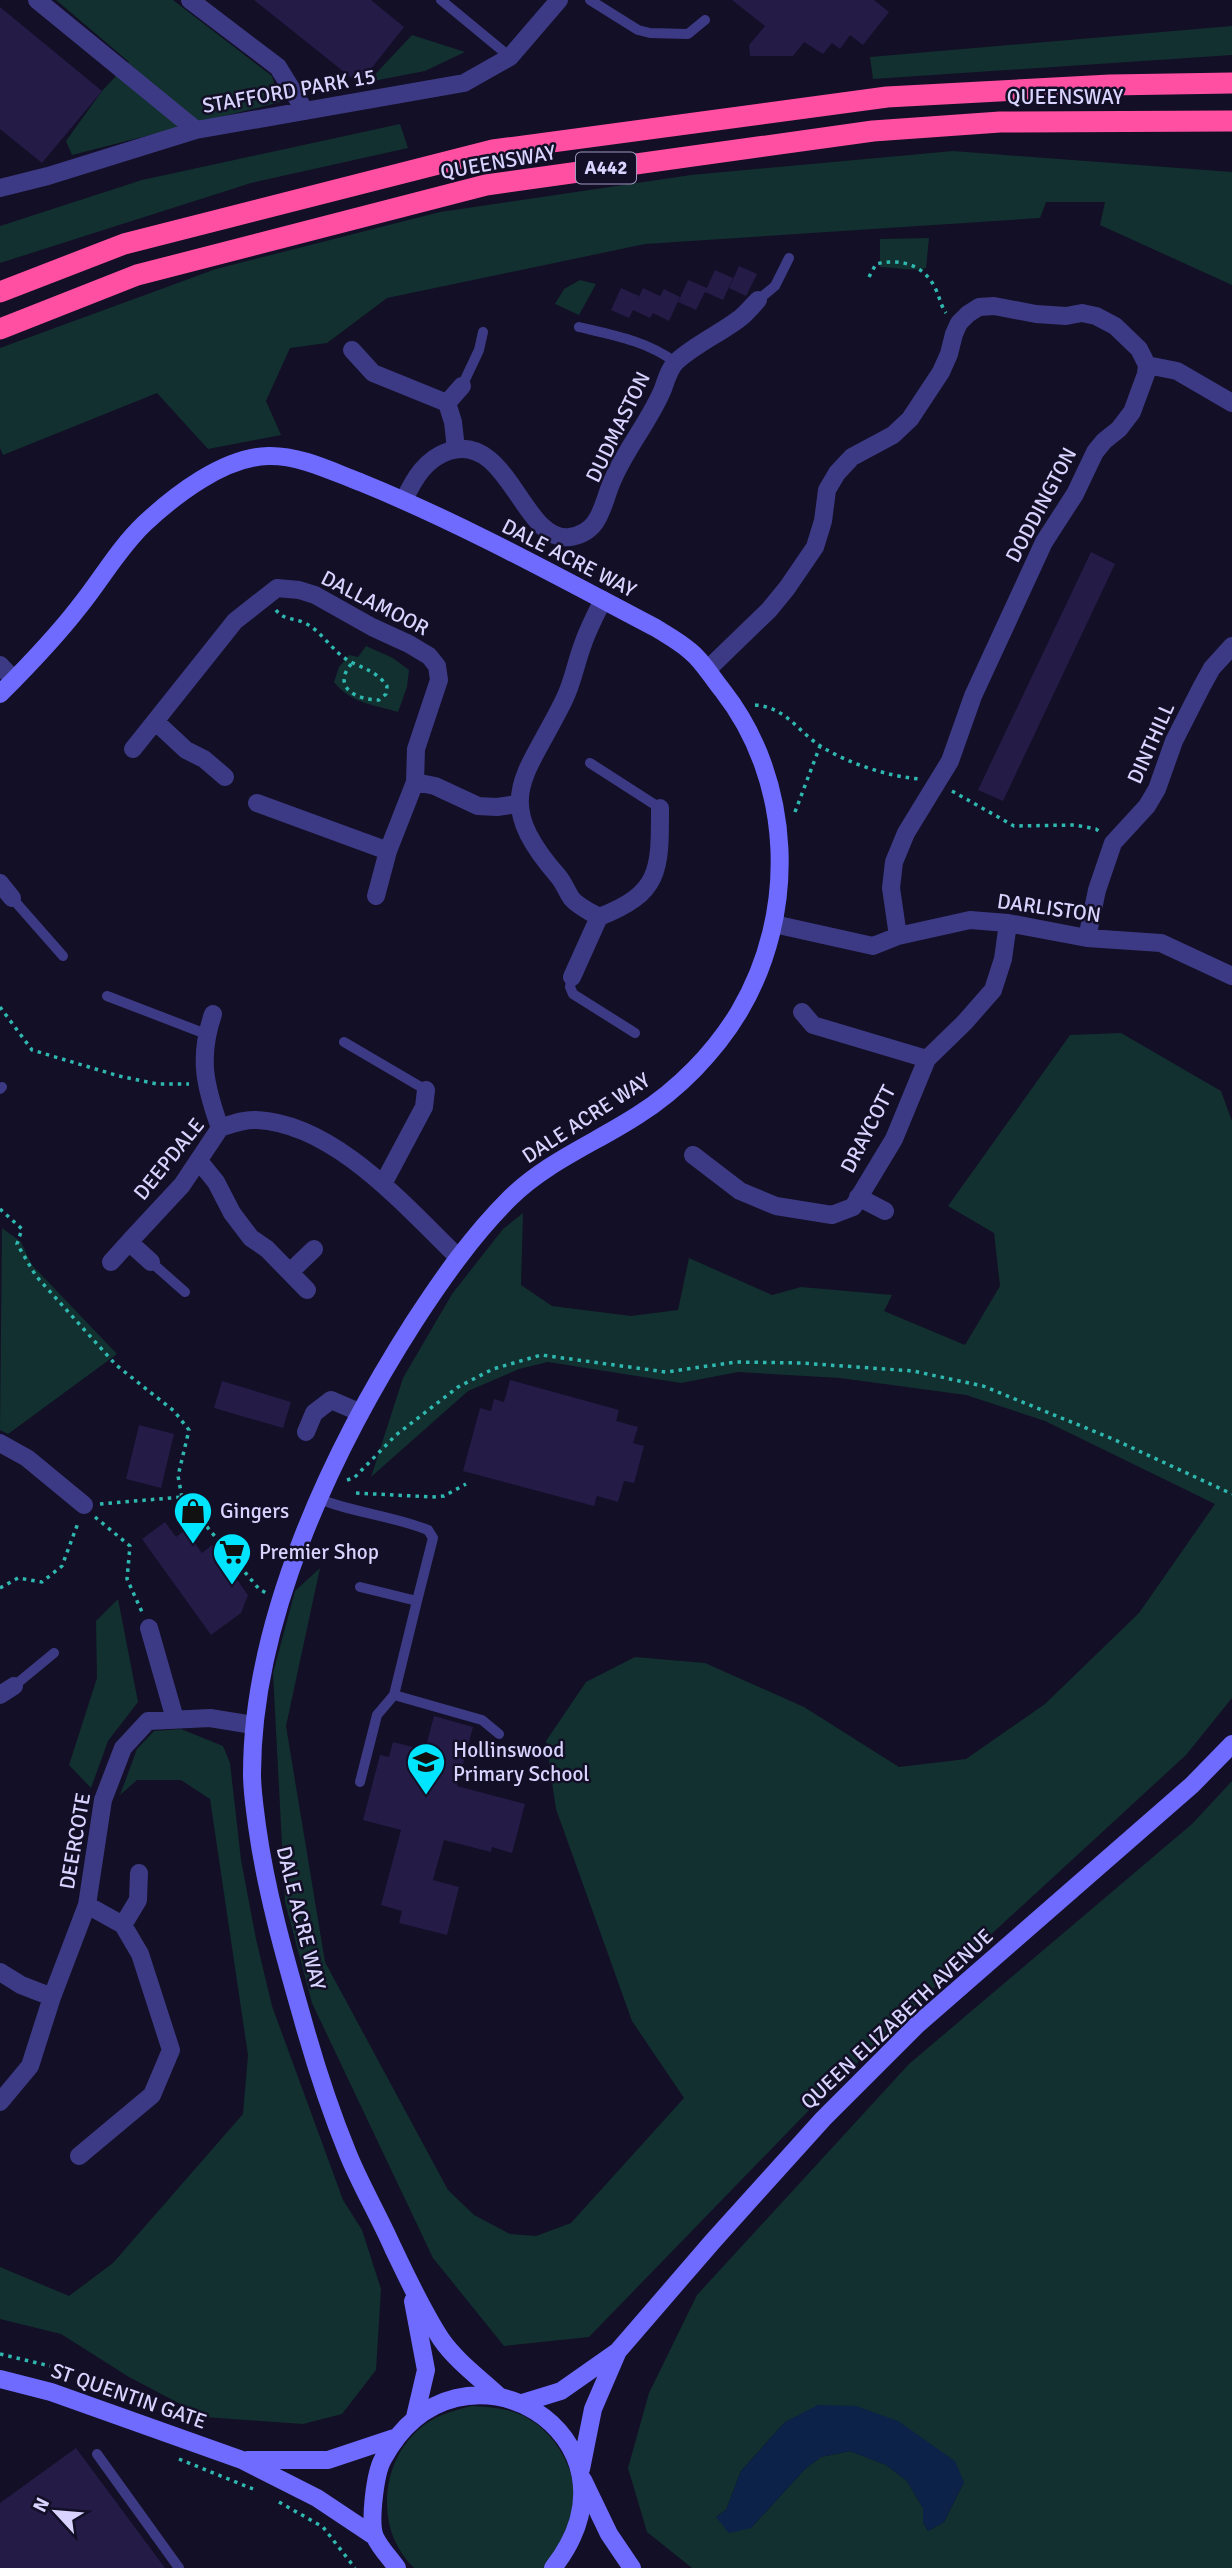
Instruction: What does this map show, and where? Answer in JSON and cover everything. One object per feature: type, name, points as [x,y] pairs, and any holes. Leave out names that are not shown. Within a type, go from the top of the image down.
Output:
[{"type":"highway","name":"QUEENSWAY","points":[[0,292],[124,244],[493,150],[887,97],[1110,85],[1232,83]]},
{"type":"highway","name":"A442","points":[[1195,121],[1232,131]]},
{"type":"highway","name":"QUEENSWAY","points":[[0,330],[137,275],[486,186],[873,131],[1000,122],[1232,121]]},
{"type":"street","points":[[37,0],[196,131]]},
{"type":"street","points":[[190,0],[278,67],[304,111]]},
{"type":"street","name":"STAFFORD PARK 15","points":[[0,188],[196,131],[464,83],[510,57],[559,0]]},
{"type":"street","name":"DUDMASTON","points":[[456,449],[469,449],[502,471],[531,514],[550,533],[568,538],[587,533],[598,520],[613,479],[654,410],[675,362],[740,318],[758,300]]},
{"type":"street","points":[[707,670],[769,610],[800,570],[816,547],[827,490],[837,473],[852,457],[893,435],[910,419],[941,372],[959,323],[979,307],[994,306],[1036,314],[1066,316],[1082,313],[1096,316],[1115,326],[1139,349],[1147,365],[1177,371],[1232,403]]},
{"type":"street","points":[[352,350],[373,373],[447,402]]},
{"type":"street","name":"DODDINGTON","points":[[898,936],[891,888],[894,862],[906,833],[950,761],[973,696],[1044,542],[1075,494],[1094,452],[1119,429],[1132,412],[1143,388],[1147,365]]},
{"type":"street","points":[[447,402],[462,386]]},
{"type":"street","points":[[404,500],[415,477],[428,463],[456,449],[453,422],[447,402]]},
{"type":"street","name":"DALE ACRE WAY","points":[[0,694],[79,608],[108,565],[144,524],[190,486],[219,469],[269,456],[301,461],[404,500],[656,628],[692,652],[733,705],[748,727],[772,790],[781,853],[774,924],[740,1012],[711,1050],[683,1080],[641,1113],[541,1171],[510,1198],[458,1257],[387,1364],[359,1412],[322,1492],[281,1602],[264,1661],[253,1725],[251,1781],[263,1874],[316,2068],[349,2157],[411,2288],[444,2344],[500,2397]]},
{"type":"street","name":"DALLAMOOR","points":[[133,749],[235,621],[277,588],[307,592],[429,656],[437,666],[439,680],[416,749],[415,782],[388,851],[376,896]]},
{"type":"street","points":[[599,917],[574,901],[560,878],[542,860],[528,836],[518,804],[525,775],[565,697],[584,640],[603,600]]},
{"type":"street","name":"DINTHILL","points":[[1087,938],[1097,890],[1113,844],[1152,797],[1174,741],[1202,686],[1212,668],[1232,646]]},
{"type":"street","points":[[0,665],[14,680]]},
{"type":"street","points":[[156,722],[186,750],[204,759],[225,777]]},
{"type":"street","points":[[415,782],[435,786],[478,806],[518,804]]},
{"type":"street","points":[[257,803],[388,851]]},
{"type":"street","points":[[572,977],[599,917],[627,906],[646,890],[660,856],[660,808]]},
{"type":"street","points":[[0,883],[12,898]]},
{"type":"street","name":"DARLISTON","points":[[774,924],[873,946],[898,936],[970,920],[1009,923],[1087,938],[1161,943],[1232,976]]},
{"type":"street","name":"DRAYCOTT","points":[[693,1155],[740,1191],[776,1206],[832,1215],[853,1207],[894,1139],[927,1059],[993,990],[1003,960],[1009,923]]},
{"type":"street","points":[[802,1012],[813,1025],[927,1059]]},
{"type":"street","points":[[214,1014],[206,1034],[205,1083],[220,1128]]},
{"type":"street","points":[[383,1184],[424,1107],[426,1090]]},
{"type":"street","name":"DEEPDALE","points":[[111,1262],[182,1185],[220,1128],[236,1122],[254,1120],[295,1128],[349,1155],[458,1257]]},
{"type":"street","points":[[199,1161],[216,1182],[240,1225],[307,1290]]},
{"type":"street","points":[[858,1197],[885,1211]]},
{"type":"street","points":[[129,1242],[151,1262]]},
{"type":"street","points":[[290,1272],[314,1248]]},
{"type":"street","points":[[306,1432],[314,1413],[331,1401],[359,1412]]},
{"type":"street","points":[[0,1443],[27,1458],[84,1505]]},
{"type":"street","points":[[149,1628],[175,1719]]},
{"type":"street","name":"DEERCOTE","points":[[0,2102],[30,2066],[52,1997],[87,1905],[103,1800],[123,1748],[148,1721],[210,1718],[253,1725]]},
{"type":"street","name":"QUEEN ELIZABETH AVENUE","points":[[522,2403],[561,2391],[618,2351],[823,2119],[917,2025],[1192,1785],[1232,1744]]},
{"type":"street","points":[[122,1925],[138,1900],[139,1873]]},
{"type":"street","points":[[79,2156],[152,2095],[171,2050],[141,1954],[122,1925],[87,1905]]},
{"type":"street","points":[[0,1972],[21,1985],[52,1997]]},
{"type":"street","name":"DALE ACRE WAY","points":[[411,2288],[426,2370],[415,2417]]},
{"type":"street","name":"QUEEN ELIZABETH AVENUE","points":[[553,2568],[573,2534],[580,2509],[582,2475],[593,2409],[618,2351]]},
{"type":"street","name":"ST QUENTIN GATE","points":[[0,2379],[51,2392],[242,2460]]},
{"type":"street","points":[[374,2536],[373,2497],[379,2466],[394,2438],[415,2417],[441,2402],[470,2396],[500,2397],[522,2403],[550,2422],[569,2443],[609,2534],[632,2568]]},
{"type":"street","points":[[242,2460],[328,2460],[394,2438]]},
{"type":"street","points":[[242,2460],[317,2498],[374,2536],[397,2568]]},
{"type":"lane","points":[[441,0],[510,57]]},
{"type":"lane","points":[[590,0],[638,30],[650,33],[688,34],[705,20]]},
{"type":"lane","points":[[758,300],[775,286],[789,258]]},
{"type":"lane","points":[[579,327],[659,350],[675,362]]},
{"type":"lane","points":[[462,386],[479,351],[484,332]]},
{"type":"lane","points":[[590,763],[660,808]]},
{"type":"lane","points":[[12,898],[63,956]]},
{"type":"lane","points":[[572,977],[570,987],[573,994],[635,1033]]},
{"type":"lane","points":[[107,996],[206,1034]]},
{"type":"lane","points":[[344,1042],[426,1090]]},
{"type":"lane","points":[[151,1262],[185,1292]]},
{"type":"lane","points":[[322,1492],[344,1508],[415,1525],[428,1530],[433,1538],[394,1695],[377,1715],[360,1782]]},
{"type":"lane","points":[[360,1587],[417,1601]]},
{"type":"lane","points":[[7,1690],[54,1653]]},
{"type":"lane","points":[[394,1695],[482,1720],[499,1734]]},
{"type":"lane","points":[[97,2454],[179,2568]]},
{"type":"path","points":[[869,277],[876,264],[891,260],[911,263],[928,276],[937,289],[944,311],[959,323]]},
{"type":"path","points":[[260,600],[266,608],[273,606],[280,616],[305,623],[352,663],[382,678],[387,686],[386,694],[379,700],[363,698],[345,688],[342,681],[345,671],[352,663]]},
{"type":"path","points":[[733,705],[770,706],[820,746],[845,759],[911,778],[936,781],[1014,826],[1086,827],[1096,829],[1113,844]]},
{"type":"path","points":[[794,816],[820,746]]},
{"type":"path","points":[[0,1007],[32,1050],[119,1076],[157,1084],[205,1083]]},
{"type":"path","points":[[0,1209],[22,1229],[17,1244],[36,1276],[117,1366],[174,1411],[189,1430],[178,1476],[182,1497],[259,1589],[281,1602]]},
{"type":"path","points":[[322,1492],[354,1478],[396,1435],[457,1387],[493,1369],[541,1356],[666,1372],[736,1362],[801,1363],[913,1371],[983,1386],[1113,1439],[1232,1494]]},
{"type":"path","points":[[344,1508],[355,1493],[432,1497],[444,1496],[466,1484]]},
{"type":"path","points":[[84,1505],[182,1497]]},
{"type":"path","points":[[0,1588],[18,1578],[42,1582],[62,1566],[84,1505]]},
{"type":"path","points":[[84,1505],[107,1529],[130,1546],[127,1579],[149,1628]]},
{"type":"path","points":[[0,2354],[50,2366]]},
{"type":"path","points":[[168,2455],[264,2493]]},
{"type":"path","points":[[275,2500],[323,2527],[355,2568]]},
{"type":"green space","points":[[56,0],[173,0],[272,76],[280,102],[72,155],[66,141],[102,91],[129,62]]},
{"type":"green space","points":[[1232,26],[1232,55],[873,79],[870,57]]},
{"type":"green space","points":[[412,35],[465,52],[425,71],[368,82]]},
{"type":"green space","points":[[400,124],[408,148],[251,183],[0,263],[0,226],[142,180]]},
{"type":"green space","points":[[953,151],[1232,172],[1232,285],[1100,225],[1105,202],[1046,202],[1040,218],[645,244],[387,298],[327,343],[290,348],[266,401],[281,435],[208,449],[157,393],[3,455],[0,448],[0,348],[216,269],[440,212],[691,175]]},
{"type":"green space","points":[[929,238],[926,268],[880,267],[880,239]]},
{"type":"green space","points":[[580,280],[596,284],[579,315],[555,304],[564,289]]},
{"type":"green space","points":[[366,646],[393,658],[409,670],[407,687],[398,712],[355,699],[334,682],[339,667],[349,655],[358,657]]},
{"type":"green space","points":[[1121,1033],[1221,1091],[1232,1121],[1232,1698],[1186,1755],[961,1962],[815,2104],[589,2337],[504,2346],[433,2258],[312,2003],[285,1902],[273,1673],[295,1591],[320,1568],[286,1726],[325,1962],[448,2190],[474,2215],[510,2234],[536,2236],[571,2223],[684,2098],[632,2021],[556,1809],[546,1741],[586,1682],[635,1657],[705,1663],[804,1707],[899,1767],[966,1759],[1045,1704],[1139,1613],[1215,1504],[1045,1421],[966,1395],[840,1378],[738,1372],[681,1383],[548,1362],[519,1369],[468,1391],[371,1477],[403,1378],[452,1294],[503,1229],[523,1213],[521,1285],[552,1306],[631,1316],[678,1310],[689,1258],[772,1295],[801,1287],[892,1295],[884,1311],[965,1345],[1000,1286],[994,1233],[948,1206],[1070,1035]]},
{"type":"green space","points":[[2,1228],[21,1242],[32,1265],[117,1354],[8,1434],[0,1430]]},
{"type":"green space","points":[[118,1599],[138,1702],[108,1741],[91,1788],[69,1765],[97,1678],[96,1621]]},
{"type":"green space","points":[[181,1729],[223,1746],[230,1763],[241,1860],[272,2006],[343,2200],[362,2230],[381,2289],[376,2370],[342,2414],[303,2424],[205,2417],[129,2377],[61,2334],[0,2319],[0,2267],[69,2296],[113,2263],[243,2114],[248,2055],[210,1799],[181,1780],[137,1780],[120,1795],[137,1749],[154,1731]]},
{"type":"green space","points":[[1232,1781],[1232,2568],[692,2568],[647,2532],[628,2468],[649,2393],[697,2295],[909,2064],[1192,1824]],"holes":[[[785,2422],[964,2482],[944,2522],[928,2531],[923,2522],[923,2508],[907,2481],[886,2465],[850,2451],[821,2457],[805,2469],[751,2528],[716,2517],[726,2510],[741,2471]]]},
{"type":"green space","points":[[471,2406],[515,2412],[529,2419],[553,2440],[569,2468],[575,2500],[574,2516],[568,2537],[546,2568],[414,2568],[393,2536],[388,2518],[389,2480],[404,2445],[429,2421]]},
{"type":"water","points":[[818,2405],[856,2406],[898,2421],[955,2461],[964,2482],[944,2522],[928,2531],[923,2522],[923,2508],[907,2481],[886,2465],[850,2451],[821,2457],[805,2469],[751,2528],[729,2533],[716,2517],[726,2510],[741,2471],[785,2422]]},
{"type":"building","points":[[254,0],[371,0],[404,27],[359,84]]},
{"type":"building","points":[[732,0],[874,0],[889,12],[863,45],[850,35],[840,49],[832,43],[823,54],[804,42],[793,56],[750,56],[749,45],[765,26]]},
{"type":"building","points":[[0,7],[102,91],[42,163],[0,129]]},
{"type":"building","points":[[739,266],[757,274],[746,296],[729,288]]},
{"type":"building","points":[[715,270],[733,278],[723,300],[705,292]]},
{"type":"building","points":[[688,280],[707,288],[696,310],[678,302]]},
{"type":"building","points":[[621,288],[639,296],[637,301],[643,288],[660,296],[664,289],[680,297],[669,321],[653,313],[650,318],[633,310],[629,318],[611,310]]},
{"type":"building","points":[[1091,552],[1115,564],[1003,801],[978,790]]},
{"type":"building","points":[[510,1380],[619,1410],[616,1421],[638,1427],[633,1443],[644,1446],[634,1483],[624,1481],[618,1502],[597,1496],[594,1506],[463,1471],[480,1408],[491,1411],[494,1399],[504,1402]]},
{"type":"building","points":[[222,1381],[291,1402],[283,1428],[214,1408]]},
{"type":"building","points":[[139,1425],[174,1434],[161,1488],[126,1479]]},
{"type":"building","points":[[165,1522],[176,1537],[185,1530],[202,1553],[212,1545],[248,1595],[241,1613],[211,1635],[142,1539]]},
{"type":"building","points":[[434,1716],[473,1727],[457,1786],[525,1804],[512,1853],[492,1847],[491,1852],[444,1840],[433,1880],[459,1887],[447,1935],[399,1923],[402,1911],[381,1905],[401,1830],[363,1820],[380,1755],[389,1757],[393,1742],[425,1750]]},
{"type":"building","points":[[76,2448],[165,2568],[0,2568],[0,2503]]},
{"type":"place","name":"Gingers","points":[[193,1545]]},
{"type":"place","name":"Premier Shop","points":[[232,1586]]},
{"type":"place","name":"Hollinswood Primary School","points":[[426,1796]]}]
